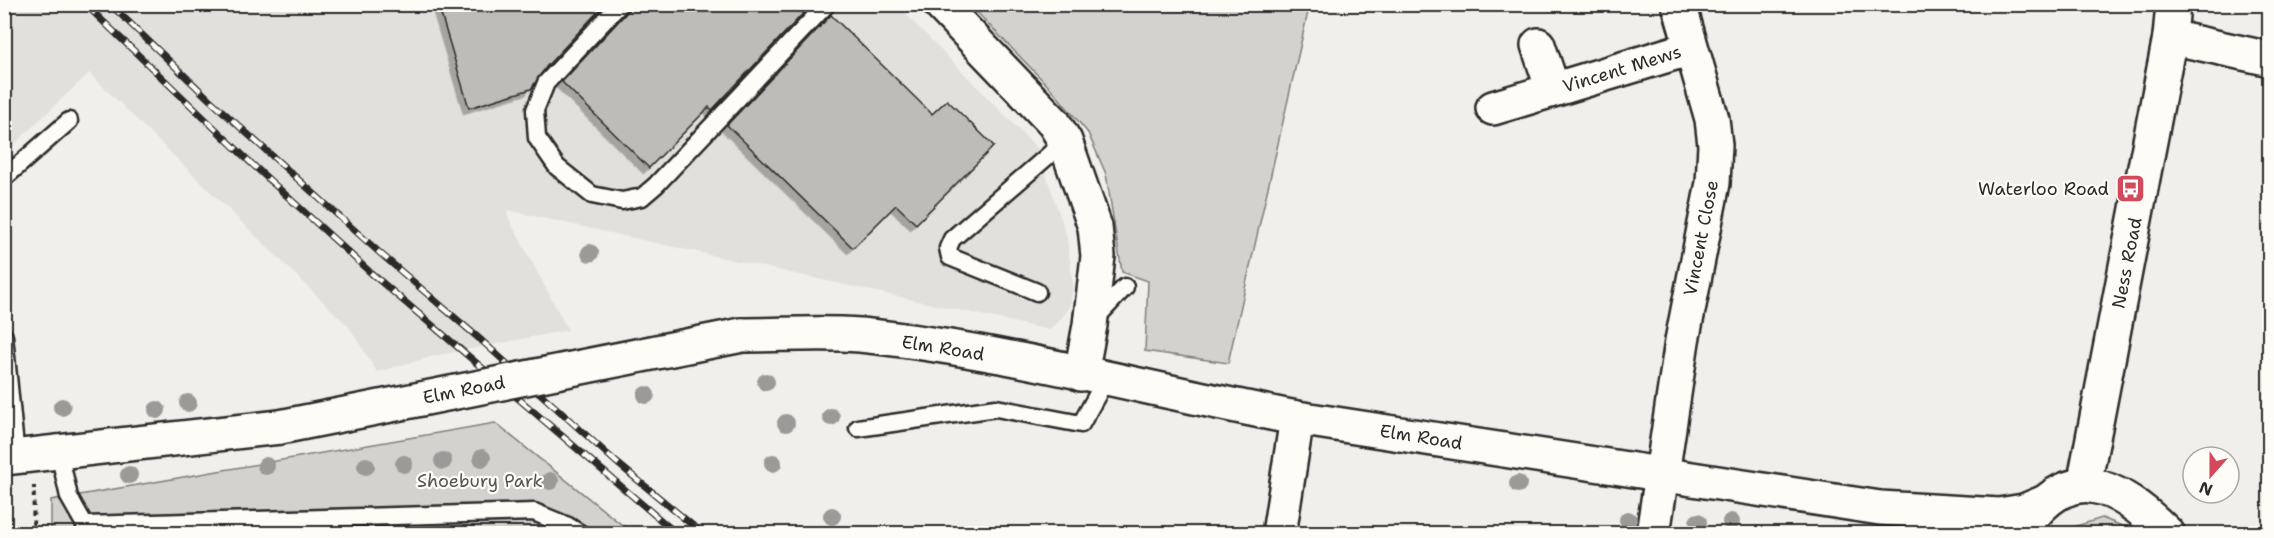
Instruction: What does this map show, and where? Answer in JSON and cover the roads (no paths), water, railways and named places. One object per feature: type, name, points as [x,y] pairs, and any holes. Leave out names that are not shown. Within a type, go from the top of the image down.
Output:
[{"type":"street","points":[[940,4],[1054,123],[1065,141],[1095,227],[1098,256],[1090,325],[1093,377]]},
{"type":"street","name":"Vincent Close","points":[[1653,534],[1682,341],[1713,183],[1715,145],[1712,119],[1679,4]]},
{"type":"street","name":"Ness Road","points":[[2085,485],[2169,37],[2173,4]]},
{"type":"street","points":[[2169,37],[2270,59]]},
{"type":"street","name":"Vincent Mews","points":[[1538,45],[1553,90]]},
{"type":"street","name":"Vincent Mews","points":[[1493,108],[1691,48]]},
{"type":"street","name":"Elm Road","points":[[28,456],[280,427],[742,334],[858,335],[969,350],[1204,401],[1297,418],[1880,508],[1999,515],[2024,511],[2043,503]]},
{"type":"street","points":[[1279,534],[1297,418]]},
{"type":"street","points":[[2020,534],[2043,503],[2070,487],[2085,485],[2124,496],[2168,533]]},
{"type":"street","name":"Elm Road","points":[[1880,508],[1936,534]]},
{"type":"lane","points":[[620,4],[546,83],[535,110],[537,138],[557,167],[592,195],[622,201],[642,196],[656,185],[827,4]]},
{"type":"lane","points":[[4,178],[69,121]]},
{"type":"lane","points":[[1037,292],[950,257],[948,248],[952,239],[1065,141]]},
{"type":"lane","points":[[1090,325],[1125,287]]},
{"type":"lane","points":[[4,336],[28,456],[69,497],[85,525],[534,512],[581,534]]},
{"type":"lane","points":[[858,428],[996,408],[1081,424],[1093,377]]},
{"type":"railway","points":[[85,4],[252,164],[371,273],[677,534]]},
{"type":"railway","points":[[110,4],[210,100],[381,254],[616,462],[703,534]]},
{"type":"place","name":"Waterloo Road","points":[[2130,189]]},
{"type":"park label","name":"Shoebury Park","points":[[480,481]]}]
